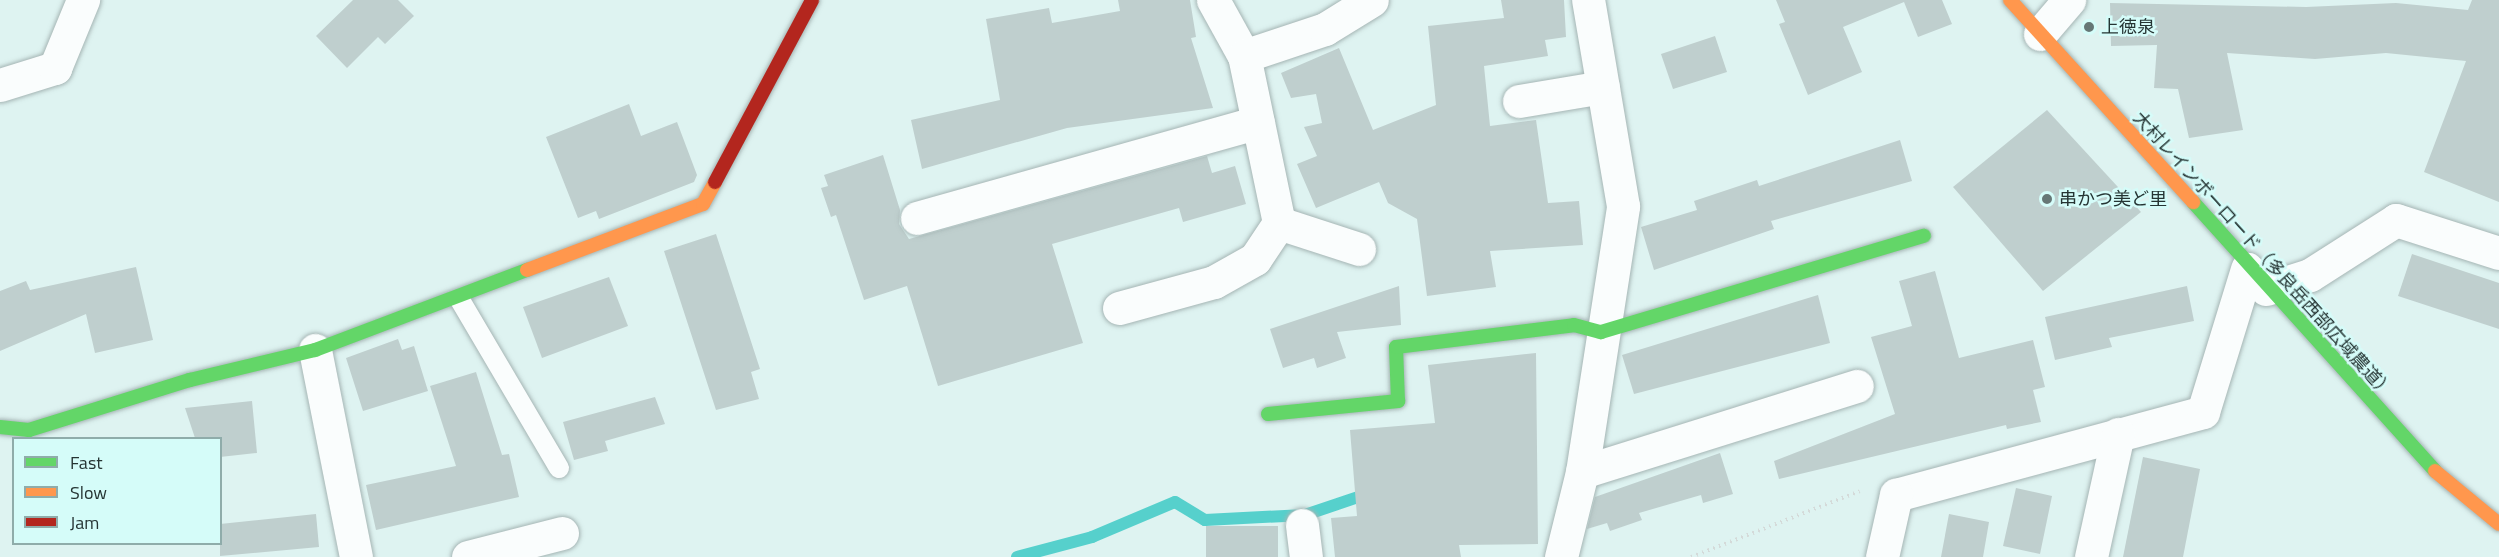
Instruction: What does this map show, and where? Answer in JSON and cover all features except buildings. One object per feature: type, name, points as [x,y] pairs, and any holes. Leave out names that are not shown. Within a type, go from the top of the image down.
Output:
[{"type":"street","points":[[0,85],[55,68],[83,0]]},
{"type":"street","points":[[0,427],[29,430],[190,380],[315,350],[460,300],[703,204],[812,0]]},
{"type":"street","points":[[1119,308],[1214,282],[1255,260],[1279,223],[1244,56],[1213,0]]},
{"type":"street","points":[[1244,56],[1325,29],[1372,0]]},
{"type":"street","points":[[1561,557],[1582,472],[1601,332],[1623,206],[1588,0]]},
{"type":"street","name":"大村レインボーロード（多良岳西部広域農道）","points":[[2010,0],[2257,279],[2445,482],[2499,524]]},
{"type":"street","points":[[2040,34],[2069,0]]},
{"type":"street","points":[[1519,101],[1603,87]]},
{"type":"street","points":[[917,218],[1258,122]]},
{"type":"street","points":[[1882,557],[1888,489],[2203,412],[2257,279],[2310,274],[2396,220],[2499,253]]},
{"type":"street","points":[[1279,223],[1359,249]]},
{"type":"street","points":[[1268,414],[1398,402],[1396,346],[1574,325],[1601,332],[1924,236]]},
{"type":"street","points":[[315,350],[356,557]]},
{"type":"street","points":[[1582,472],[1857,386]]},
{"type":"street","points":[[2091,557],[2118,434]]},
{"type":"street","points":[[468,557],[562,533]]},
{"type":"lane","points":[[460,300],[559,468]]},
{"type":"path","points":[[1691,557],[1888,489]]},
{"type":"waterway","points":[[1017,557],[1092,537],[1175,502],[1205,520],[1305,515],[1370,493]]},
{"type":"traffic: fast","points":[[2193,202],[2435,471]]},
{"type":"traffic: fast","points":[[1268,414],[1398,401],[1396,347],[1574,325],[1601,332],[1924,236]]},
{"type":"traffic: fast","points":[[0,427],[29,430],[190,380],[315,350],[527,270]]},
{"type":"traffic: slow","points":[[2010,0],[2193,202]]},
{"type":"traffic: slow","points":[[527,270],[703,204],[715,182]]},
{"type":"traffic: slow","points":[[2435,471],[2499,524]]},
{"type":"traffic: jam","points":[[715,182],[812,0]]},
{"type":"place","name":"上徳泉","points":[[2089,27]]},
{"type":"place","name":"串かつ美ど里","points":[[2047,199]]}]
